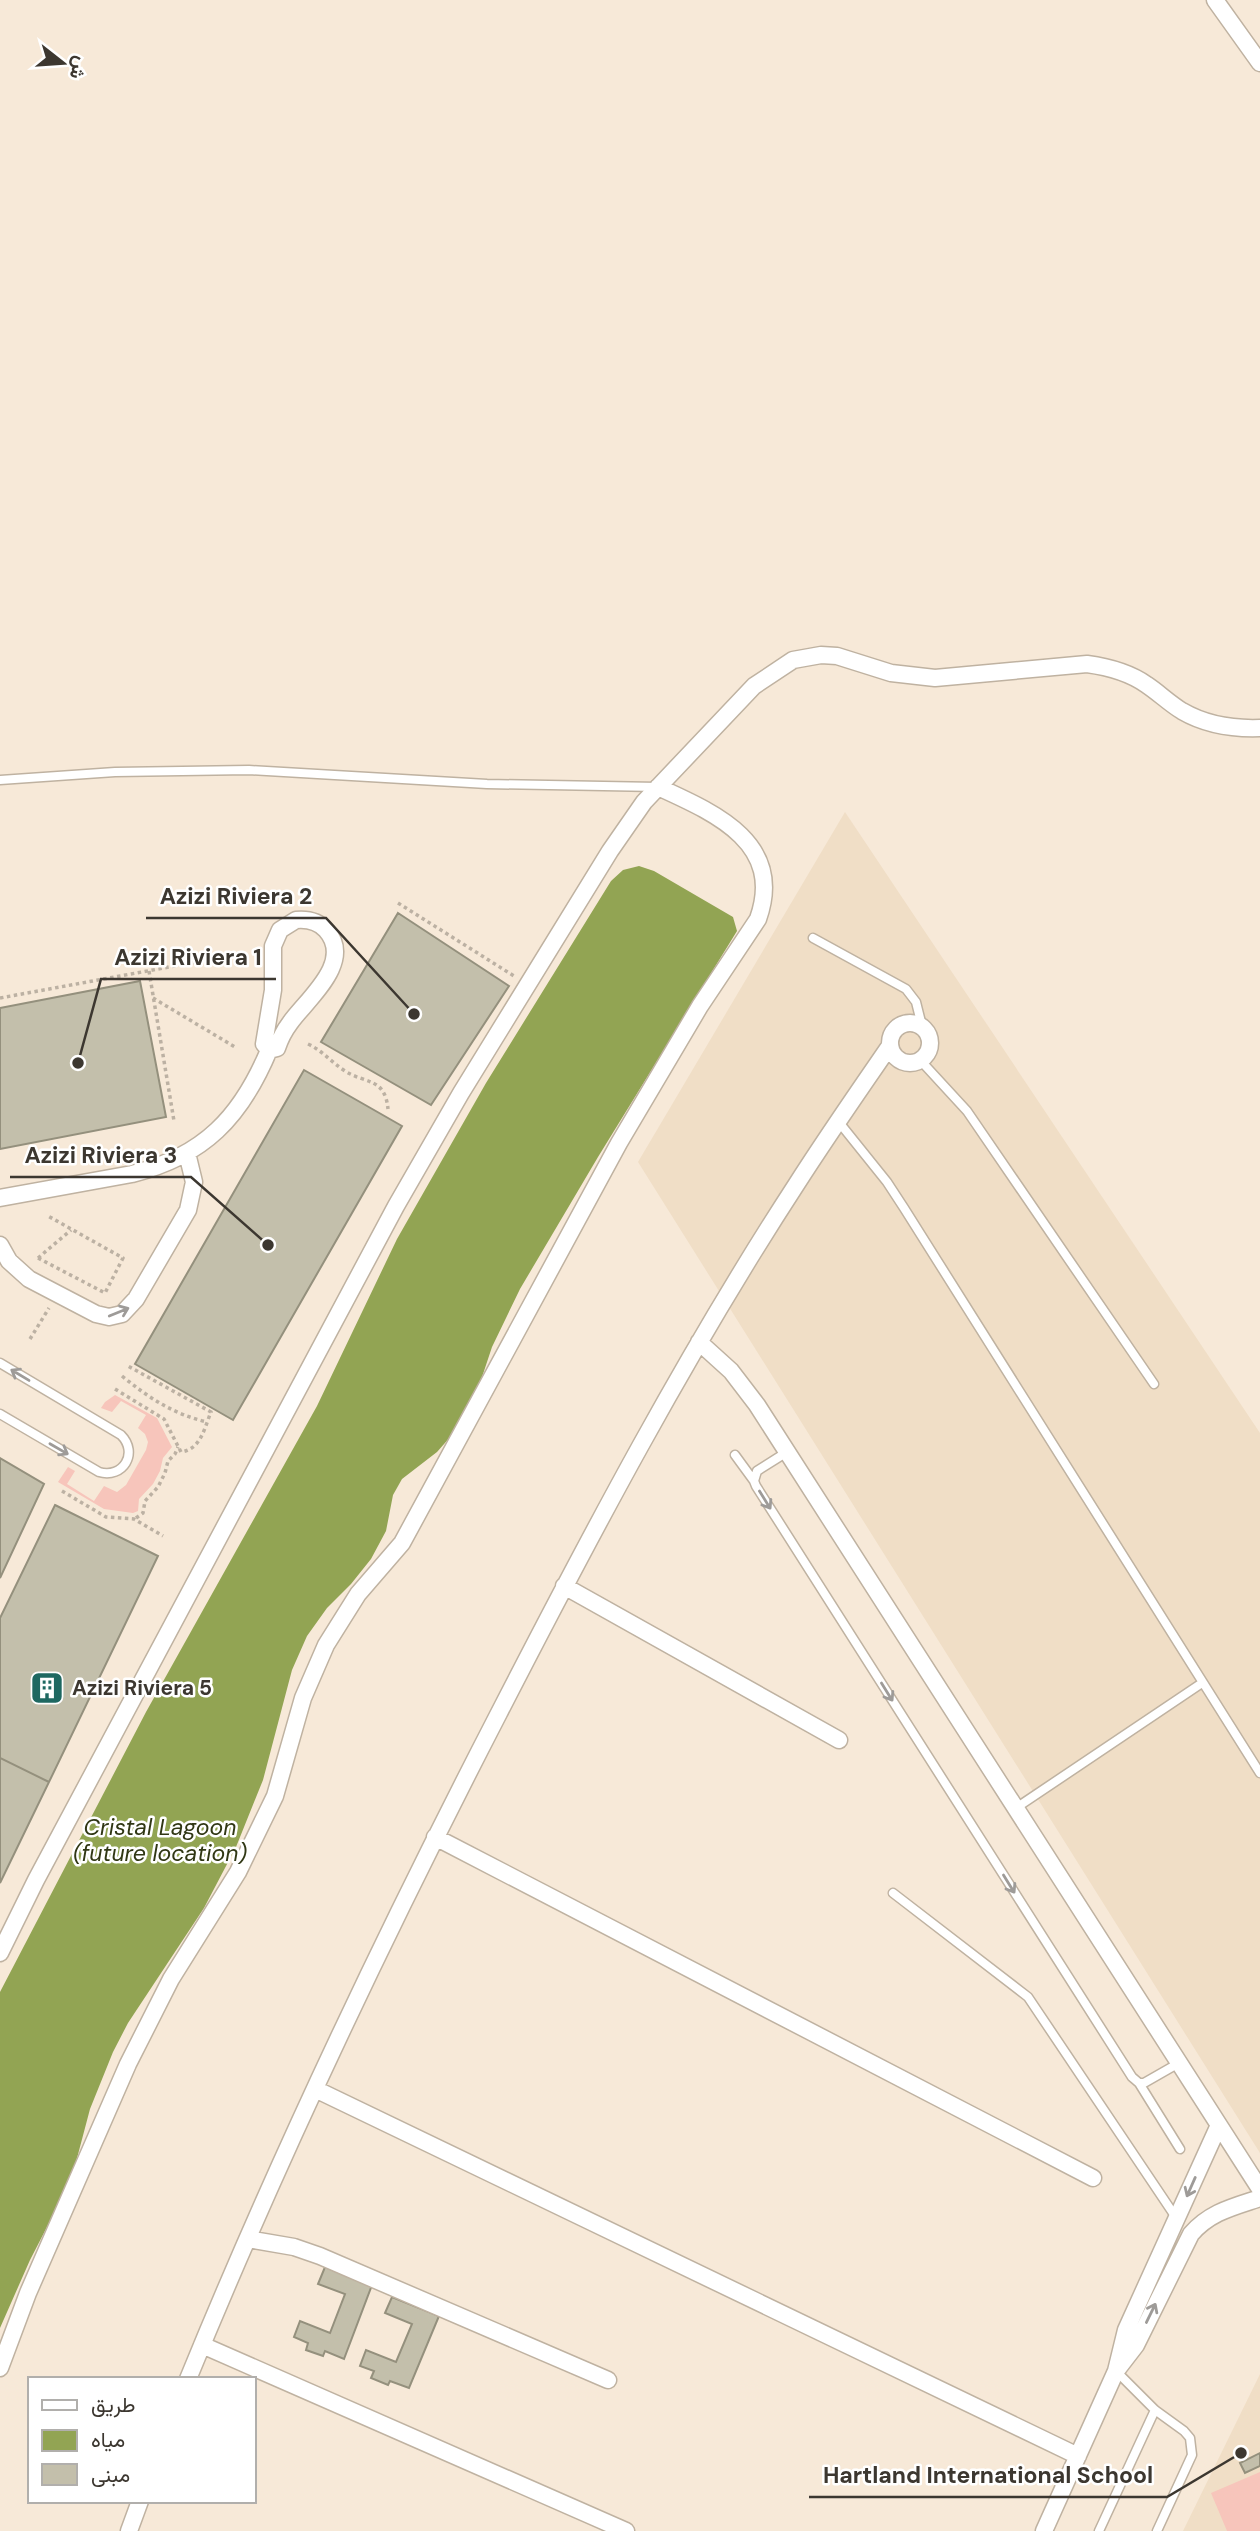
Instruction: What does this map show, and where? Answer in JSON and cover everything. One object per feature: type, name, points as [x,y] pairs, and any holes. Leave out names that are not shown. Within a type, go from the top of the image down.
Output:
[{"type":"street","points":[[1215,0],[1260,63]]},
{"type":"street","points":[[0,1953],[36,1880],[396,1206],[461,1093],[633,816],[754,686],[793,660],[821,655],[854,660],[891,673],[935,678],[1069,665],[1104,666],[1135,677],[1195,718],[1226,727],[1260,728]]},
{"type":"street","points":[[0,2368],[28,2293],[128,2064],[172,1979],[237,1872],[270,1806],[303,1698],[326,1645],[358,1594],[402,1543],[626,1132],[700,1006],[758,919],[765,882],[752,846],[722,821],[658,787]]},
{"type":"street","points":[[296,920],[314,921],[328,932],[332,940],[334,948],[330,969],[321,988],[290,1022],[277,1048],[269,1050],[264,1044],[273,990],[273,946],[276,937],[287,924],[296,920]]},
{"type":"street","points":[[189,2377],[315,2089],[435,1836],[564,1586],[699,1342],[795,1185],[889,1047],[893,1031],[906,1023],[922,1026],[930,1039],[930,1048],[920,1060],[913,1063],[898,1060],[889,1047]]},
{"type":"street","points":[[0,1198],[142,1172],[187,1153],[212,1136],[233,1115],[255,1082],[269,1050]]},
{"type":"street","points":[[0,1245],[5,1259],[29,1279],[96,1314],[109,1317],[122,1314],[136,1299],[188,1210],[194,1182],[187,1153]]},
{"type":"street","points":[[699,1342],[745,1387],[1260,2189]]},
{"type":"street","points":[[564,1586],[839,1740]]},
{"type":"street","points":[[435,1836],[1093,2178]]},
{"type":"street","points":[[315,2089],[1078,2456]]},
{"type":"street","points":[[1116,2371],[1126,2330],[1219,2125]]},
{"type":"street","points":[[1044,2531],[1116,2371],[1136,2345],[1191,2234],[1200,2224],[1223,2209],[1260,2198]]},
{"type":"street","points":[[248,2239],[294,2247],[320,2256],[608,2380]]},
{"type":"street","points":[[202,2345],[626,2531]]},
{"type":"street","points":[[129,2531],[139,2503]]},
{"type":"lane","points":[[0,780],[115,772],[248,770],[486,784],[658,787]]},
{"type":"lane","points":[[813,938],[906,989],[916,1002],[922,1026]]},
{"type":"lane","points":[[920,1060],[967,1111],[1153,1384]]},
{"type":"lane","points":[[838,1121],[887,1182],[904,1208],[1260,1773]]},
{"type":"lane","points":[[0,1363],[121,1435],[129,1447],[128,1460],[119,1471],[105,1474],[99,1472],[0,1414]]},
{"type":"lane","points":[[754,1481],[760,1468],[787,1452]]},
{"type":"lane","points":[[735,1455],[1180,2149]]},
{"type":"lane","points":[[1016,1808],[1202,1683]]},
{"type":"lane","points":[[893,1893],[1028,1997],[1177,2218]]},
{"type":"lane","points":[[1139,2083],[1149,2081],[1179,2063]]},
{"type":"lane","points":[[1116,2371],[1156,2410],[1184,2431],[1193,2446],[1189,2463],[1157,2531]]},
{"type":"lane","points":[[1099,2531],[1156,2410]]},
{"type":"path","points":[[398,903],[528,985]]},
{"type":"path","points":[[0,998],[240,954]]},
{"type":"path","points":[[149,971],[174,1121]]},
{"type":"path","points":[[153,998],[235,1047]]},
{"type":"path","points":[[308,1044],[323,1051],[348,1073],[380,1087],[388,1109]]},
{"type":"path","points":[[38,1258],[105,1293],[123,1258],[48,1216]]},
{"type":"path","points":[[33,1263],[71,1230]]},
{"type":"path","points":[[30,1339],[50,1305]]},
{"type":"path","points":[[115,1389],[164,1419],[181,1452],[193,1449],[211,1412],[128,1366]]},
{"type":"path","points":[[122,1376],[158,1404],[190,1418],[207,1422]]},
{"type":"path","points":[[134,1518],[143,1513],[145,1501],[158,1487],[168,1461],[178,1446]]},
{"type":"path","points":[[61,1492],[106,1517],[134,1518],[163,1536]]},
{"type":"shaded area","points":[[845,812],[1260,1433],[1260,2153],[638,1162]]},
{"type":"shaded area","points":[[115,1395],[157,1418],[172,1447],[163,1458],[153,1484],[139,1499],[138,1511],[133,1513],[104,1509],[58,1482],[68,1467],[75,1471],[67,1484],[94,1501],[104,1486],[117,1492],[126,1485],[146,1450],[148,1442],[145,1434],[138,1428],[146,1415],[121,1401],[112,1412],[101,1408]]},
{"type":"shaded area","points":[[1260,2374],[1260,2531],[1183,2531]]},
{"type":"shaded area","points":[[1260,2472],[1260,2531],[1227,2531],[1211,2493]]},
{"type":"water","name":"Cristal Lagoon (future location)","points":[[639,866],[654,871],[733,917],[737,931],[520,1289],[492,1347],[476,1395],[459,1427],[437,1452],[402,1479],[393,1495],[386,1531],[371,1559],[327,1608],[307,1636],[292,1670],[263,1780],[236,1847],[204,1908],[128,2023],[113,2052],[90,2109],[76,2162],[63,2196],[30,2260],[0,2328],[0,1992],[146,1712],[317,1406],[397,1239],[486,1083],[611,881],[623,870]]},
{"type":"building","points":[[398,913],[509,986],[431,1105],[321,1042]]},
{"type":"building","points":[[140,981],[166,1117],[0,1149],[0,1008]]},
{"type":"building","points":[[304,1070],[402,1126],[233,1420],[135,1364]]},
{"type":"building","points":[[0,1458],[44,1484],[0,1578]]},
{"type":"building","name":"Azizi Riviera 5","points":[[55,1505],[158,1556],[49,1782],[0,1758],[0,1618]]},
{"type":"building","points":[[0,1758],[49,1782],[0,1883]]},
{"type":"building","points":[[325,2267],[372,2285],[344,2359],[325,2351],[323,2356],[306,2350],[308,2343],[294,2337],[300,2321],[330,2333],[345,2294],[318,2284]]},
{"type":"building","points":[[392,2297],[439,2316],[409,2388],[390,2381],[388,2385],[371,2378],[374,2371],[360,2366],[366,2350],[396,2362],[412,2324],[385,2313]]},
{"type":"building","points":[[1260,2453],[1260,2466],[1245,2473],[1240,2463]]},
{"type":"place","name":"Azizi Riviera 2","points":[[414,1014]]},
{"type":"place","name":"Azizi Riviera 1","points":[[78,1063]]},
{"type":"place","name":"Azizi Riviera 3","points":[[268,1245]]},
{"type":"place","name":"Azizi Riviera 5","points":[[47,1688]]},
{"type":"place","name":"Hartland International School","points":[[1241,2453]]}]
